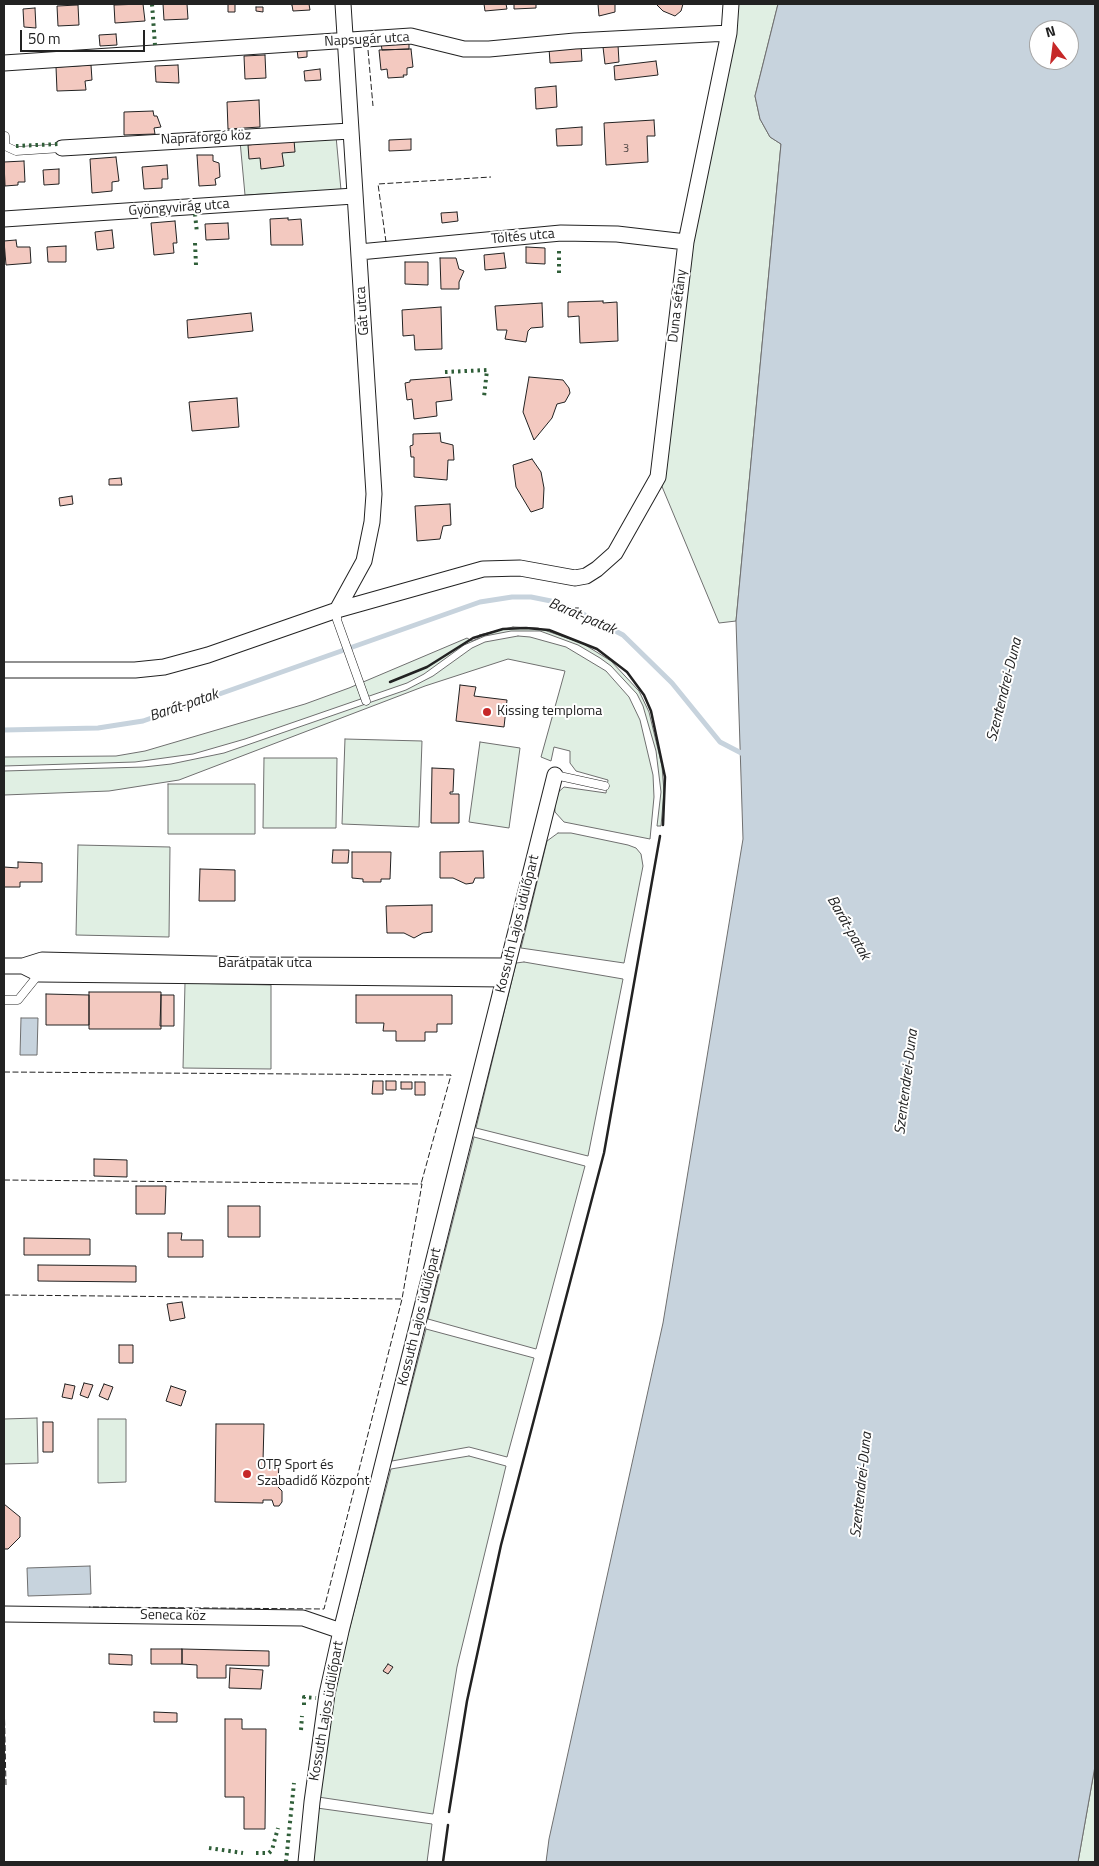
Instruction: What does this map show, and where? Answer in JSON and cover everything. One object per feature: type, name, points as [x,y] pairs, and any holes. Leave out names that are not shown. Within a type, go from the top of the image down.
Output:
[{"type":"street","name":"Gát utca","points":[[337,610],[364,561],[371,530],[374,494],[343,4]]},
{"type":"street","name":"Duna sétány","points":[[337,610],[483,569],[520,568],[575,578],[586,576],[615,553],[658,476],[686,242],[729,33],[731,4]]},
{"type":"street","name":"Napsugár utca","points":[[4,64],[411,36],[455,48],[489,49],[576,41],[729,33]]},
{"type":"street","name":"Napraforgó köz","points":[[62,148],[350,130]]},
{"type":"street","name":"Gyöngyvirág utca","points":[[4,219],[354,196]]},
{"type":"street","name":"Töltés utca","points":[[359,252],[561,233],[616,234],[686,242]]},
{"type":"street","points":[[4,670],[135,670],[164,667],[208,655],[337,610]]},
{"type":"street","name":"Kossuth Lajos üdülőpart","points":[[306,1862],[327,1694],[341,1631],[555,775]]},
{"type":"street","name":"Barátpatak utca","points":[[4,966],[23,966],[42,960],[506,973]]},
{"type":"street","name":"Barátpatak utca","points":[[23,966],[39,974],[389,971]]},
{"type":"street","name":"Seneca köz","points":[[4,1614],[303,1618],[341,1631]]},
{"type":"lane","points":[[5,136],[5,146],[16,151],[62,148]]},
{"type":"lane","points":[[337,610],[337,620],[366,701]]},
{"type":"lane","points":[[555,775],[605,786]]},
{"type":"lane","points":[[4,1000],[18,1000],[39,974]]},
{"type":"green space","points":[[731,4],[778,4],[755,96],[760,119],[770,137],[781,144],[736,621],[719,623],[658,477],[686,242]]},
{"type":"green space","points":[[336,136],[341,190],[245,195],[240,141]]},
{"type":"green space","points":[[513,627],[538,628],[582,643],[611,661],[639,691],[649,712],[662,766],[664,792],[661,826],[657,826],[661,792],[656,751],[643,706],[637,694],[611,666],[600,658],[578,645],[540,631],[511,631],[485,636],[464,645],[424,674],[407,683],[245,739],[193,754],[135,762],[4,766],[4,757],[116,756],[145,751],[305,704],[349,688],[467,638],[472,641],[479,638],[479,635]]},
{"type":"green space","points":[[518,636],[530,637],[566,647],[606,671],[629,697],[640,720],[653,775],[654,797],[650,839],[564,822],[555,812],[554,796],[564,787],[606,793],[608,780],[576,771],[570,763],[570,751],[554,747],[551,761],[541,757],[565,671],[508,659],[425,686],[179,780],[109,791],[4,795],[4,771],[144,767],[171,764],[224,753],[406,690],[433,676],[472,648],[485,642]]},
{"type":"green space","points":[[345,739],[422,741],[419,827],[342,824]]},
{"type":"green space","points":[[480,742],[520,748],[509,828],[469,822]]},
{"type":"green space","points":[[264,758],[337,758],[336,828],[263,828]]},
{"type":"green space","points":[[168,784],[255,784],[255,834],[168,834]]},
{"type":"green space","points":[[558,833],[571,833],[628,845],[636,848],[641,854],[643,866],[624,963],[521,948],[547,841]]},
{"type":"green space","points":[[78,845],[170,847],[169,937],[76,935]]},
{"type":"green space","points":[[524,962],[623,979],[588,1156],[476,1128],[516,963]]},
{"type":"green space","points":[[185,983],[271,985],[271,1069],[183,1068]]},
{"type":"green space","points":[[474,1137],[585,1166],[536,1349],[428,1319]]},
{"type":"green space","points":[[426,1329],[534,1358],[507,1457],[469,1447],[392,1461]]},
{"type":"green space","points":[[37,1418],[38,1463],[4,1464],[4,1419]]},
{"type":"green space","points":[[98,1419],[126,1419],[126,1482],[98,1483]]},
{"type":"green space","points":[[469,1456],[506,1466],[457,1667],[433,1814],[318,1797],[332,1703],[391,1469]]},
{"type":"green space","points":[[1095,1766],[1095,1862],[1078,1862]]},
{"type":"green space","points":[[317,1808],[432,1824],[427,1862],[313,1862]]},
{"type":"water","name":"Szentendrei-Duna","points":[[778,4],[1095,4],[1095,1766],[1078,1862],[546,1862],[549,1839],[663,1323],[743,839],[736,621],[781,144],[770,137],[760,119],[755,96]]},
{"type":"water","points":[[21,1018],[38,1018],[37,1055],[20,1055]]},
{"type":"water","points":[[90,1566],[91,1594],[28,1596],[27,1568]]},
{"type":"building","points":[[143,4],[145,21],[115,23],[114,5]]},
{"type":"building","points":[[163,4],[187,4],[188,19],[164,20]]},
{"type":"building","points":[[228,4],[235,4],[235,12],[228,12]]},
{"type":"building","points":[[289,4],[309,4],[310,10],[293,11],[292,5]]},
{"type":"building","points":[[484,4],[506,4],[507,9],[485,11]]},
{"type":"building","points":[[514,4],[536,4],[536,8],[514,9]]},
{"type":"building","points":[[598,4],[615,4],[615,12],[599,16]]},
{"type":"building","points":[[656,4],[683,4],[681,11],[675,16],[663,11]]},
{"type":"building","points":[[78,5],[79,25],[58,26],[57,6]]},
{"type":"building","points":[[256,7],[263,7],[263,12],[256,11]]},
{"type":"building","points":[[35,8],[36,28],[24,27],[23,9]]},
{"type":"building","points":[[116,34],[117,45],[100,46],[99,35]]},
{"type":"building","points":[[409,41],[409,49],[382,50],[381,43]]},
{"type":"building","points":[[618,45],[619,62],[605,64],[603,47]]},
{"type":"building","points":[[581,46],[582,61],[550,63],[549,48]]},
{"type":"building","points":[[307,48],[307,57],[298,58],[297,49]]},
{"type":"building","points":[[411,49],[413,67],[407,68],[407,75],[403,75],[404,77],[388,78],[387,69],[381,70],[379,50]]},
{"type":"building","points":[[265,55],[266,78],[245,79],[244,56]]},
{"type":"building","points":[[656,61],[658,75],[615,80],[614,66]]},
{"type":"building","points":[[91,65],[92,80],[85,81],[86,90],[57,91],[56,67]]},
{"type":"building","points":[[178,65],[179,83],[156,82],[155,66]]},
{"type":"building","points":[[320,69],[321,80],[305,81],[304,71]]},
{"type":"building","points":[[556,86],[557,107],[536,109],[535,88]]},
{"type":"building","points":[[259,100],[260,127],[228,129],[227,102]]},
{"type":"building","points":[[153,111],[161,127],[154,128],[155,134],[124,135],[124,112]]},
{"type":"building","points":[[654,120],[655,136],[647,136],[648,162],[606,165],[604,123]]},
{"type":"building","points":[[582,127],[582,145],[557,146],[556,129]]},
{"type":"building","points":[[411,139],[411,150],[389,151],[389,140]]},
{"type":"building","points":[[294,140],[295,152],[282,153],[284,166],[261,169],[260,158],[249,159],[248,145]]},
{"type":"building","points":[[197,155],[213,155],[213,161],[219,163],[220,177],[215,179],[216,185],[199,186]]},
{"type":"building","points":[[116,157],[119,181],[112,182],[112,191],[92,193],[90,159]]},
{"type":"building","points":[[24,161],[25,182],[18,182],[18,185],[5,186],[4,162]]},
{"type":"building","points":[[167,165],[168,179],[162,179],[162,188],[144,189],[142,167]]},
{"type":"building","points":[[59,169],[59,184],[44,185],[43,170]]},
{"type":"building","points":[[457,212],[458,221],[442,223],[441,213]]},
{"type":"building","points":[[288,218],[288,220],[301,219],[303,245],[271,245],[270,219]]},
{"type":"building","points":[[175,221],[177,243],[173,243],[174,253],[154,255],[151,223]]},
{"type":"building","points":[[228,223],[229,239],[206,240],[205,224]]},
{"type":"building","points":[[112,230],[114,248],[97,250],[95,232]]},
{"type":"building","points":[[16,240],[17,247],[30,247],[31,263],[6,265],[4,241]]},
{"type":"building","points":[[66,246],[66,262],[48,262],[47,247]]},
{"type":"building","points":[[526,247],[545,248],[545,264],[526,263]]},
{"type":"building","points":[[504,253],[506,268],[485,270],[484,255]]},
{"type":"building","points":[[440,258],[456,258],[459,269],[464,271],[459,282],[459,289],[441,289]]},
{"type":"building","points":[[405,262],[428,262],[428,285],[405,284]]},
{"type":"building","points":[[603,301],[603,303],[617,302],[618,341],[580,343],[579,316],[568,317],[568,302]]},
{"type":"building","points":[[542,303],[543,327],[531,328],[528,331],[526,342],[505,339],[507,330],[497,330],[495,306]]},
{"type":"building","points":[[441,307],[442,349],[415,350],[414,335],[403,336],[402,310]]},
{"type":"building","points":[[251,313],[253,331],[188,338],[187,320]]},
{"type":"building","points":[[450,377],[452,400],[436,402],[437,416],[414,419],[412,399],[407,400],[405,383],[410,382],[410,380]]},
{"type":"building","points":[[529,377],[563,380],[570,393],[565,402],[557,404],[552,418],[534,440],[523,412]]},
{"type":"building","points":[[237,398],[239,427],[192,431],[189,402]]},
{"type":"building","points":[[440,433],[441,442],[453,445],[454,460],[448,460],[447,480],[414,477],[414,457],[411,457],[410,446],[413,445],[413,434]]},
{"type":"building","points":[[532,459],[541,472],[544,488],[543,508],[531,512],[516,487],[513,465]]},
{"type":"building","points":[[121,478],[122,485],[109,485],[109,479]]},
{"type":"building","points":[[72,496],[73,504],[60,506],[59,498]]},
{"type":"building","points":[[450,504],[451,525],[443,526],[440,539],[417,541],[415,506]]},
{"type":"building","points":[[460,685],[476,687],[474,696],[507,700],[504,727],[456,721]]},
{"type":"building","points":[[432,768],[454,769],[453,792],[450,792],[450,794],[459,794],[459,823],[431,823]]},
{"type":"building","points":[[333,850],[349,850],[348,863],[332,863]]},
{"type":"building","points":[[483,851],[484,878],[475,878],[473,883],[466,884],[453,878],[440,878],[440,852]]},
{"type":"building","points":[[352,852],[391,852],[390,879],[381,879],[381,882],[363,882],[363,879],[352,878]]},
{"type":"building","points":[[18,862],[42,863],[42,882],[20,882],[20,887],[4,887],[4,867],[18,868]]},
{"type":"building","points":[[200,869],[235,870],[235,901],[199,901]]},
{"type":"building","points":[[432,905],[432,932],[423,933],[414,938],[404,933],[387,933],[386,906]]},
{"type":"building","points":[[89,992],[161,992],[161,1029],[89,1029]]},
{"type":"building","points":[[46,994],[89,995],[89,1025],[46,1025]]},
{"type":"building","points":[[161,995],[174,995],[174,1026],[160,1026]]},
{"type":"building","points":[[356,995],[452,995],[452,1024],[437,1024],[437,1032],[425,1032],[425,1041],[396,1041],[396,1031],[383,1031],[384,1023],[356,1023]]},
{"type":"building","points":[[373,1081],[383,1081],[383,1094],[372,1094]]},
{"type":"building","points":[[386,1081],[396,1081],[396,1090],[386,1090]]},
{"type":"building","points":[[401,1082],[412,1082],[412,1089],[401,1089]]},
{"type":"building","points":[[415,1082],[425,1082],[425,1095],[415,1095]]},
{"type":"building","points":[[94,1159],[127,1160],[127,1177],[94,1176]]},
{"type":"building","points":[[136,1186],[166,1186],[165,1214],[136,1214]]},
{"type":"building","points":[[228,1206],[260,1206],[260,1237],[228,1237]]},
{"type":"building","points":[[168,1233],[182,1233],[181,1240],[203,1240],[203,1257],[168,1257]]},
{"type":"building","points":[[24,1238],[90,1239],[90,1255],[24,1255]]},
{"type":"building","points":[[38,1265],[136,1266],[136,1282],[38,1281]]},
{"type":"building","points":[[182,1302],[185,1318],[170,1321],[167,1304]]},
{"type":"building","points":[[119,1345],[133,1345],[133,1363],[119,1363]]},
{"type":"building","points":[[84,1383],[93,1385],[88,1398],[80,1395]]},
{"type":"building","points":[[65,1384],[75,1386],[72,1399],[62,1397]]},
{"type":"building","points":[[104,1384],[113,1387],[108,1400],[99,1396]]},
{"type":"building","points":[[171,1386],[186,1391],[181,1406],[166,1401]]},
{"type":"building","points":[[43,1422],[53,1422],[53,1452],[43,1452]]},
{"type":"building","name":"OTP Sport és Szabadidő Központ","points":[[216,1424],[264,1424],[263,1461],[279,1461],[278,1487],[282,1491],[282,1502],[279,1506],[274,1506],[272,1500],[263,1500],[263,1503],[215,1502]]},
{"type":"building","points":[[4,1504],[20,1517],[20,1537],[8,1549],[4,1549]]},
{"type":"building","points":[[151,1649],[182,1649],[182,1664],[151,1664]]},
{"type":"building","points":[[182,1649],[269,1651],[269,1666],[226,1665],[226,1678],[197,1678],[197,1665],[182,1664]]},
{"type":"building","points":[[109,1654],[132,1655],[132,1665],[109,1664]]},
{"type":"building","points":[[388,1664],[393,1667],[388,1674],[383,1671]]},
{"type":"building","points":[[230,1668],[263,1670],[261,1689],[229,1688]]},
{"type":"building","points":[[154,1712],[177,1713],[177,1722],[154,1722]]},
{"type":"building","points":[[225,1719],[242,1719],[242,1729],[266,1729],[265,1829],[244,1829],[244,1797],[225,1797]]},
{"type":"waterway","name":"Barát-patak","points":[[4,730],[98,728],[143,721],[480,602],[512,597],[531,597],[551,601],[581,613],[623,635],[672,683],[720,742],[747,756]]},
{"type":"hedge","points":[[152,4],[155,45]]},
{"type":"hedge","points":[[16,146],[59,144]]},
{"type":"hedge","points":[[195,214],[197,233]]},
{"type":"hedge","points":[[195,243],[196,265]]},
{"type":"hedge","points":[[559,251],[559,274]]},
{"type":"hedge","points":[[445,372],[487,370],[484,397]]},
{"type":"hedge","points":[[304,1705],[304,1697],[316,1698]]},
{"type":"hedge","points":[[301,1730],[302,1716]]},
{"type":"hedge","points":[[286,1862],[294,1783]]},
{"type":"hedge","points":[[256,1853],[269,1853],[272,1850],[278,1828]]},
{"type":"hedge","points":[[209,1848],[243,1853]]},
{"type":"fence","points":[[368,50],[373,106]]},
{"type":"fence","points":[[386,242],[378,184],[491,177]]},
{"type":"fence","points":[[4,1072],[451,1075],[421,1184]]},
{"type":"fence","points":[[4,1180],[422,1184],[402,1299],[324,1609],[89,1607]]},
{"type":"fence","points":[[4,1295],[402,1299]]},
{"type":"fence","points":[[4,1694],[6,1786],[4,1786]]},
{"type":"fence","points":[[4,1862],[91,1862]]},
{"type":"wall","points":[[390,682],[427,667],[473,638],[503,629],[549,630],[597,649],[627,672],[644,695],[651,711],[665,777],[663,825]]},
{"type":"wall","points":[[449,1812],[467,1701],[501,1545],[604,1153],[660,836]]},
{"type":"wall","points":[[443,1862],[448,1825]]},
{"type":"place","name":"Kissing temploma","points":[[487,712]]},
{"type":"place","name":"OTP Sport és Szabadidő Központ","points":[[247,1474]]}]
